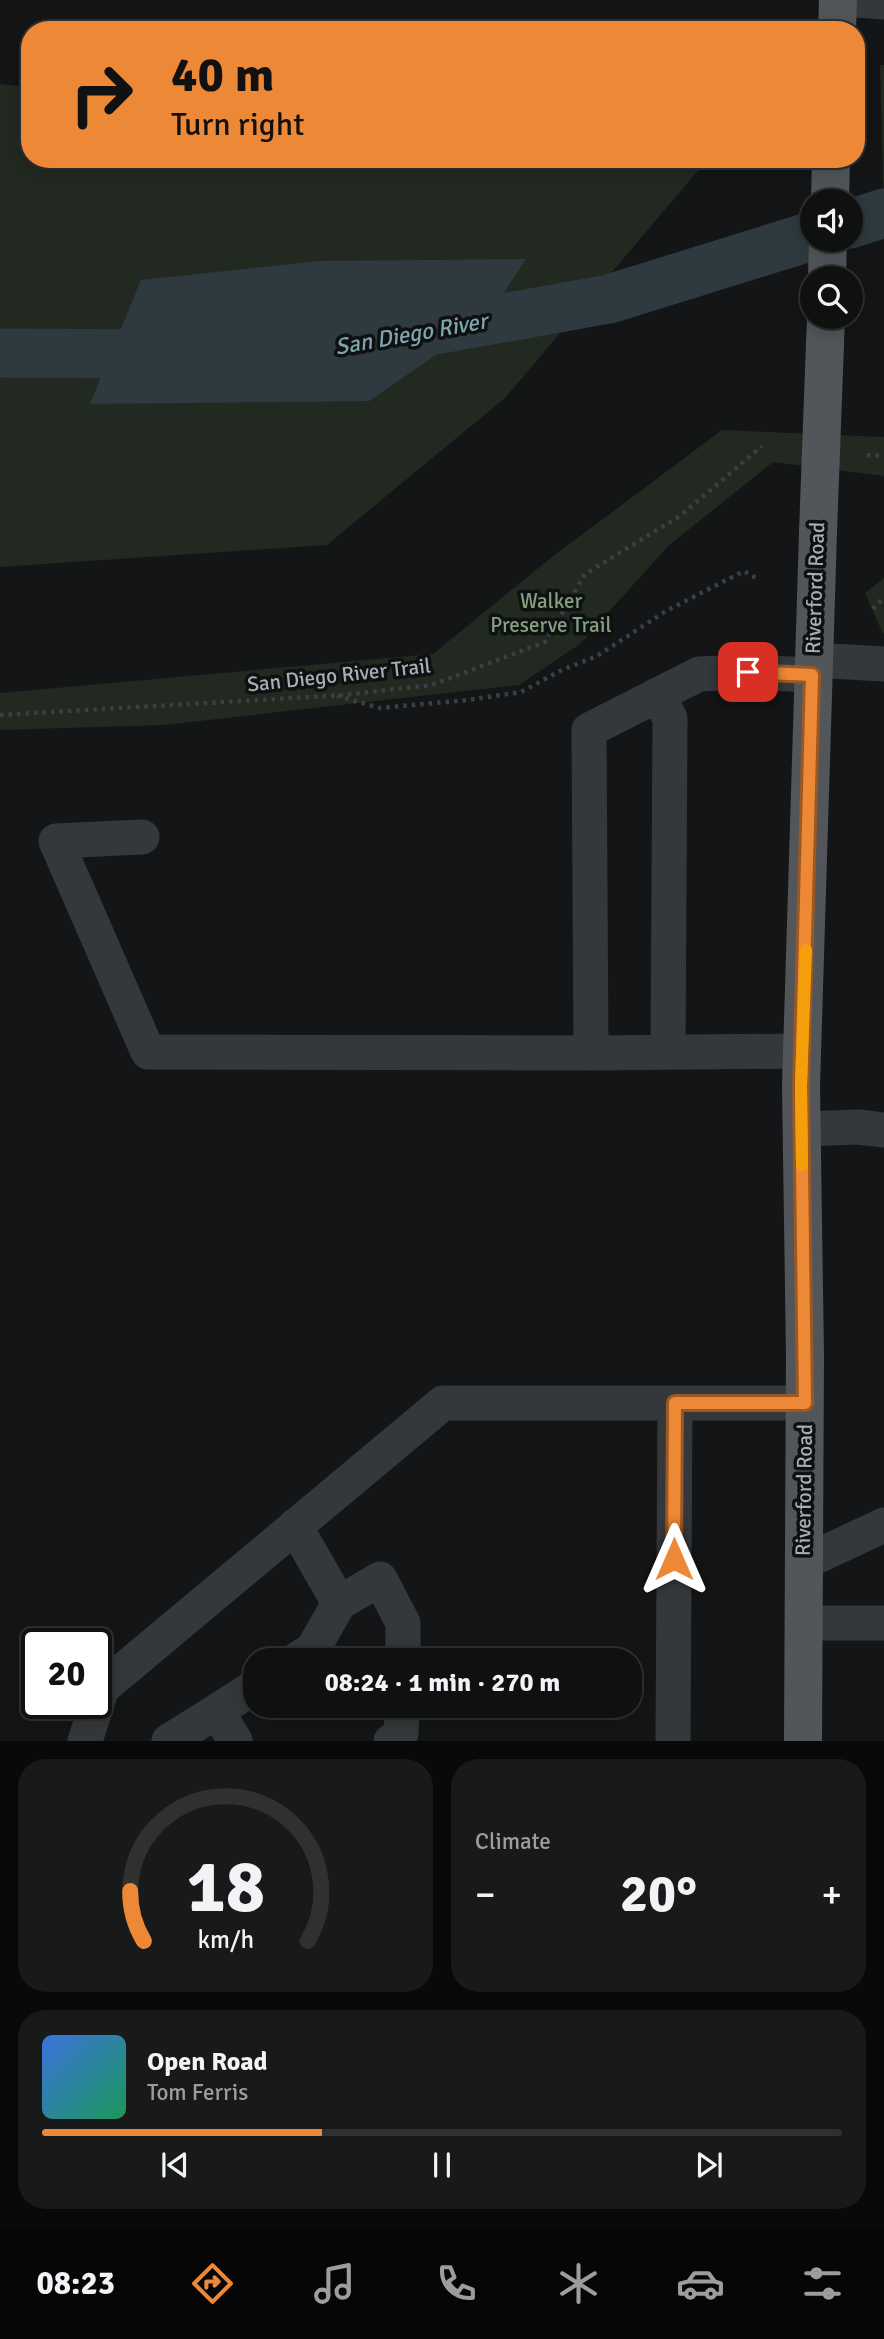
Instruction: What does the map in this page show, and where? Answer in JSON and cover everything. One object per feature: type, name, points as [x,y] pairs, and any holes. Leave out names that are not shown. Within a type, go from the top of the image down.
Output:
[{"type":"main road","points":[[837,21],[838,0]]},
{"type":"main road","points":[[830,189],[831,168]]},
{"type":"main road","name":"Riverford Road","points":[[803,1741],[805,1403],[801,1129],[812,668],[825,329]]},
{"type":"street","points":[[856,0],[884,2]]},
{"type":"street","points":[[591,1053],[589,730],[699,674],[884,664]]},
{"type":"street","points":[[657,695],[670,718],[668,1052]]},
{"type":"street","points":[[142,837],[56,841],[148,1052],[803,1051]]},
{"type":"street","points":[[801,1129],[858,1127],[884,1130]]},
{"type":"street","points":[[85,1741],[102,1688],[443,1403],[805,1403]]},
{"type":"street","points":[[673,1741],[675,1403]]},
{"type":"street","points":[[803,1563],[884,1525]]},
{"type":"street","points":[[295,1526],[340,1603]]},
{"type":"street","points":[[314,1648],[340,1603],[380,1578],[403,1623],[403,1648]]},
{"type":"street","points":[[802,1623],[884,1623]]},
{"type":"street","points":[[169,1741],[243,1694]]},
{"type":"street","points":[[217,1711],[234,1741]]},
{"type":"street","points":[[391,1741],[401,1734],[402,1718]]},
{"type":"path","name":"San Diego River Trail","points":[[0,715],[333,695],[432,685],[545,642],[585,574],[680,516],[762,446]]},
{"type":"path","points":[[867,455],[884,456]]},
{"type":"path","points":[[333,695],[380,708],[521,692],[562,670],[597,656],[666,611],[744,571],[755,578]]},
{"type":"path","points":[[873,610],[884,597]]},
{"type":"green space","points":[[880,65],[884,65],[884,214]]},
{"type":"green space","points":[[0,84],[21,86],[21,168],[700,168],[505,398],[327,545],[0,567]]},
{"type":"green space","name":"Walker Preserve Trail","points":[[722,430],[884,437],[884,476],[773,462],[668,546],[580,644],[519,685],[164,725],[0,730],[0,693],[433,654],[548,560]]},
{"type":"green space","points":[[884,578],[884,633],[883,634],[865,593]]},
{"type":"water","points":[[526,259],[485,321],[369,401],[90,404],[141,280],[319,261]]},
{"type":"waterway","name":"San Diego River","points":[[863,220],[884,213]]},
{"type":"waterway","name":"San Diego River","points":[[419,333],[609,299],[800,240]]},
{"type":"waterway","name":"San Diego River","points":[[0,353],[177,354]]},
{"type":"slow traffic","points":[[802,1165],[801,1086],[806,950]]},
{"type":"route","points":[[674,1559],[675,1403],[805,1403],[801,1086],[812,675],[748,672]]}]
